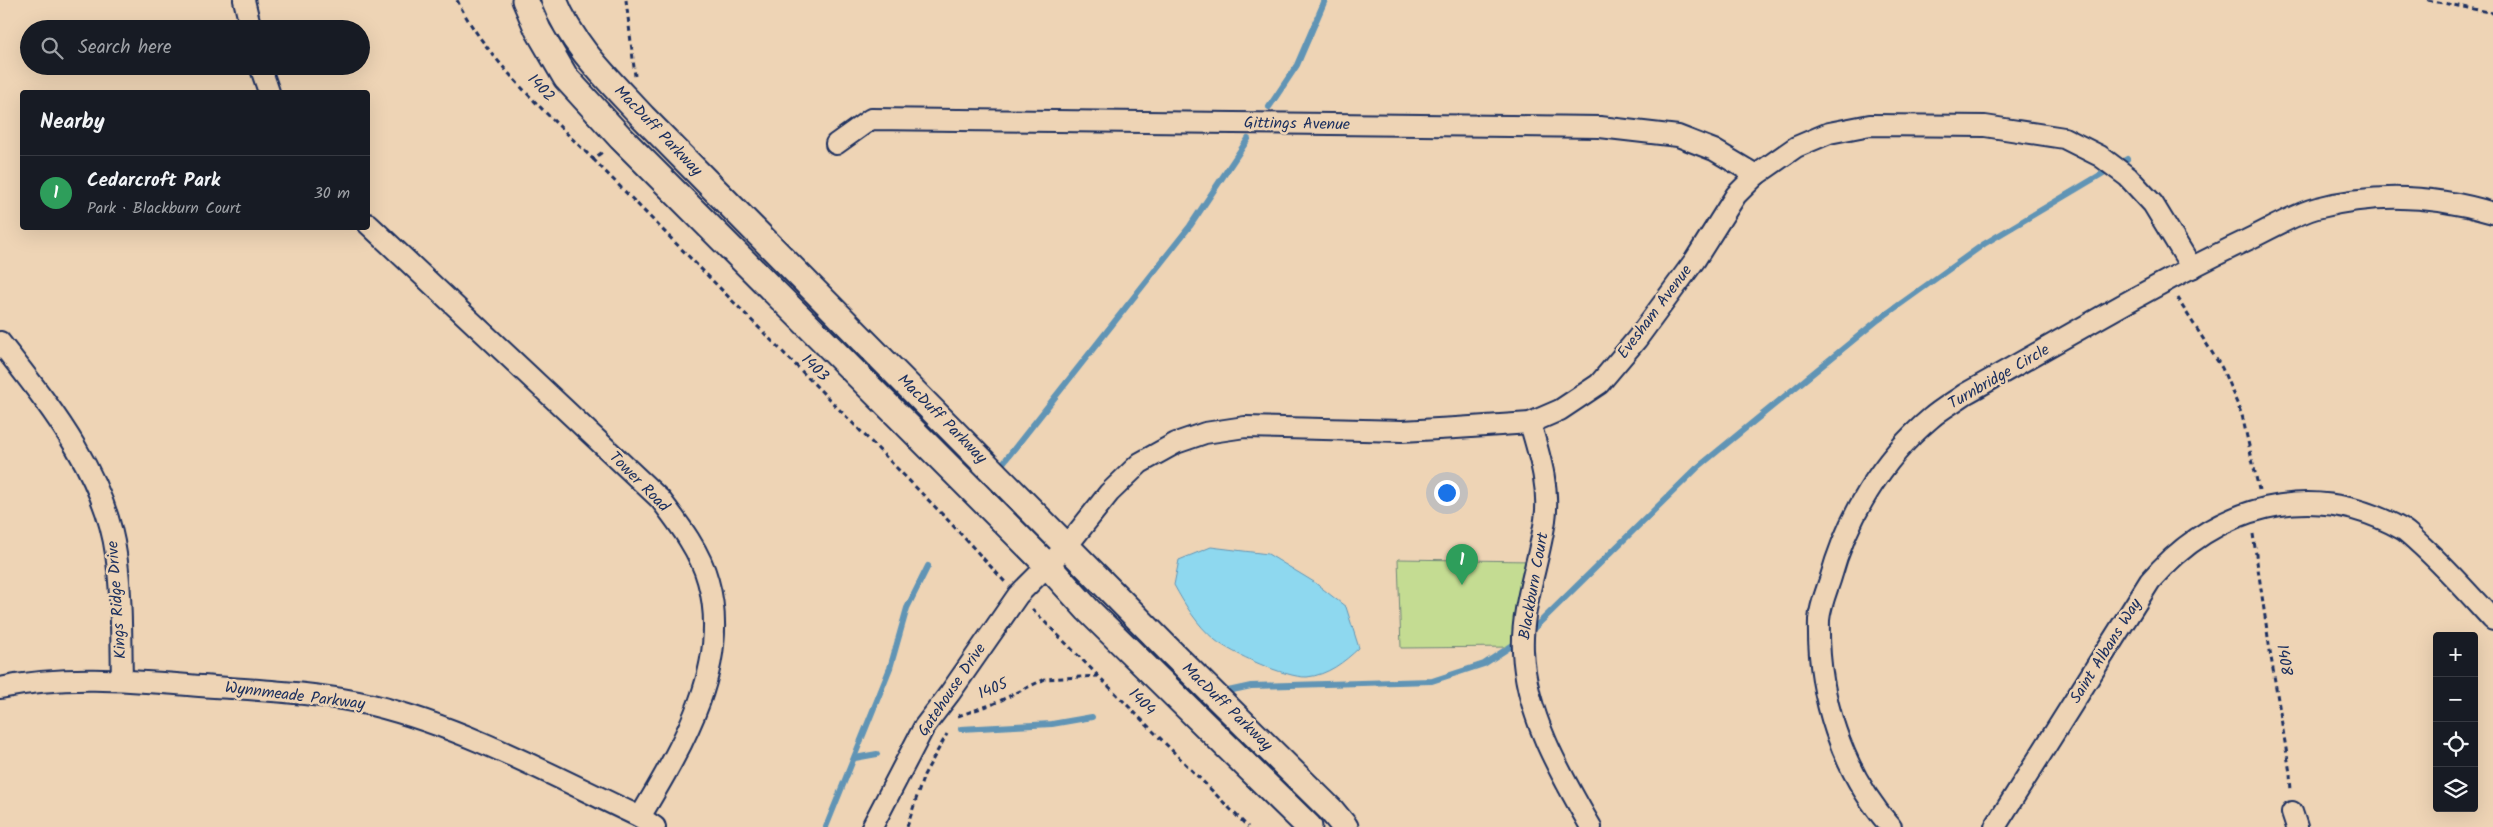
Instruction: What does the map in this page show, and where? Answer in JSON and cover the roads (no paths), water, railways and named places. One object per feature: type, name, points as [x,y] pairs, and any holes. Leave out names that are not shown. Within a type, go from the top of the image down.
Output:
[{"type":"street","points":[[244,0],[249,20]]},
{"type":"street","name":"MacDuff Parkway","points":[[525,0],[538,30],[566,78],[621,138],[1048,566],[1088,610],[1310,827]]},
{"type":"street","name":"MacDuff Parkway","points":[[554,0],[560,16],[588,58],[643,117],[1067,546],[1332,810],[1345,827]]},
{"type":"street","points":[[263,75],[268,90]]},
{"type":"street","name":"Gittings Avenue","points":[[836,144],[871,119],[1600,127],[1678,136],[1714,150],[1756,175]]},
{"type":"street","name":"Evesham Avenue","points":[[1048,566],[1067,546],[1109,493],[1140,463],[1176,443],[1205,433],[1245,428],[1402,430],[1530,423],[1560,410],[1598,384],[1637,339],[1695,260],[1736,195],[1756,175],[1796,147],[1829,133],[1870,125],[1985,126],[2064,138],[2102,158],[2126,175],[2153,204],[2192,268]]},
{"type":"street","name":"Turnbridge Circle","points":[[1892,827],[1875,809],[1846,759],[1828,705],[1821,662],[1819,618],[1838,551],[1858,506],[1895,453],[1931,417],[1965,394],[2192,268],[2316,208],[2369,200],[2416,196],[2459,203],[2493,213]]},
{"type":"street","name":"Tower Road","points":[[370,226],[660,499],[681,526],[694,549],[708,580],[713,609],[712,643],[708,675],[700,704],[648,822]]},
{"type":"street","name":"Kings Ridge Drive","points":[[0,342],[80,453],[109,519],[116,554],[122,680]]},
{"type":"street","name":"Blackburn Court","points":[[1530,423],[1546,486],[1546,518],[1526,619],[1523,650],[1534,709],[1542,732],[1554,759],[1591,827]]},
{"type":"street","name":"Saint Albans Way","points":[[1995,827],[2150,582],[2167,562],[2188,544],[2214,527],[2258,509],[2291,503],[2352,508],[2403,530],[2435,558],[2493,620]]},
{"type":"street","name":"Gatehouse Drive","points":[[872,827],[924,727],[1018,595],[1048,566]]},
{"type":"street","name":"Wynnmeade Parkway","points":[[0,688],[30,682],[122,680],[298,694],[372,705],[461,734],[648,822]]},
{"type":"water","points":[[1211,547],[1268,554],[1314,582],[1346,607],[1359,648],[1329,671],[1307,677],[1273,669],[1246,658],[1215,640],[1197,621],[1174,585],[1179,560]]},
{"type":"waterway","points":[[1269,107],[1297,65],[1325,0]]},
{"type":"waterway","points":[[1003,463],[1190,226],[1248,139]]},
{"type":"waterway","points":[[1529,633],[1697,468],[1878,320],[1984,244],[2127,159]]},
{"type":"waterway","points":[[826,827],[890,668],[907,608],[928,566]]},
{"type":"waterway","points":[[1228,691],[1251,686],[1432,681],[1484,664],[1519,641]]},
{"type":"waterway","points":[[961,729],[1052,724],[1092,717]]},
{"type":"waterway","points":[[855,758],[877,754]]},
{"type":"place","name":"Cedarcroft Park","points":[[1462,585]]}]
